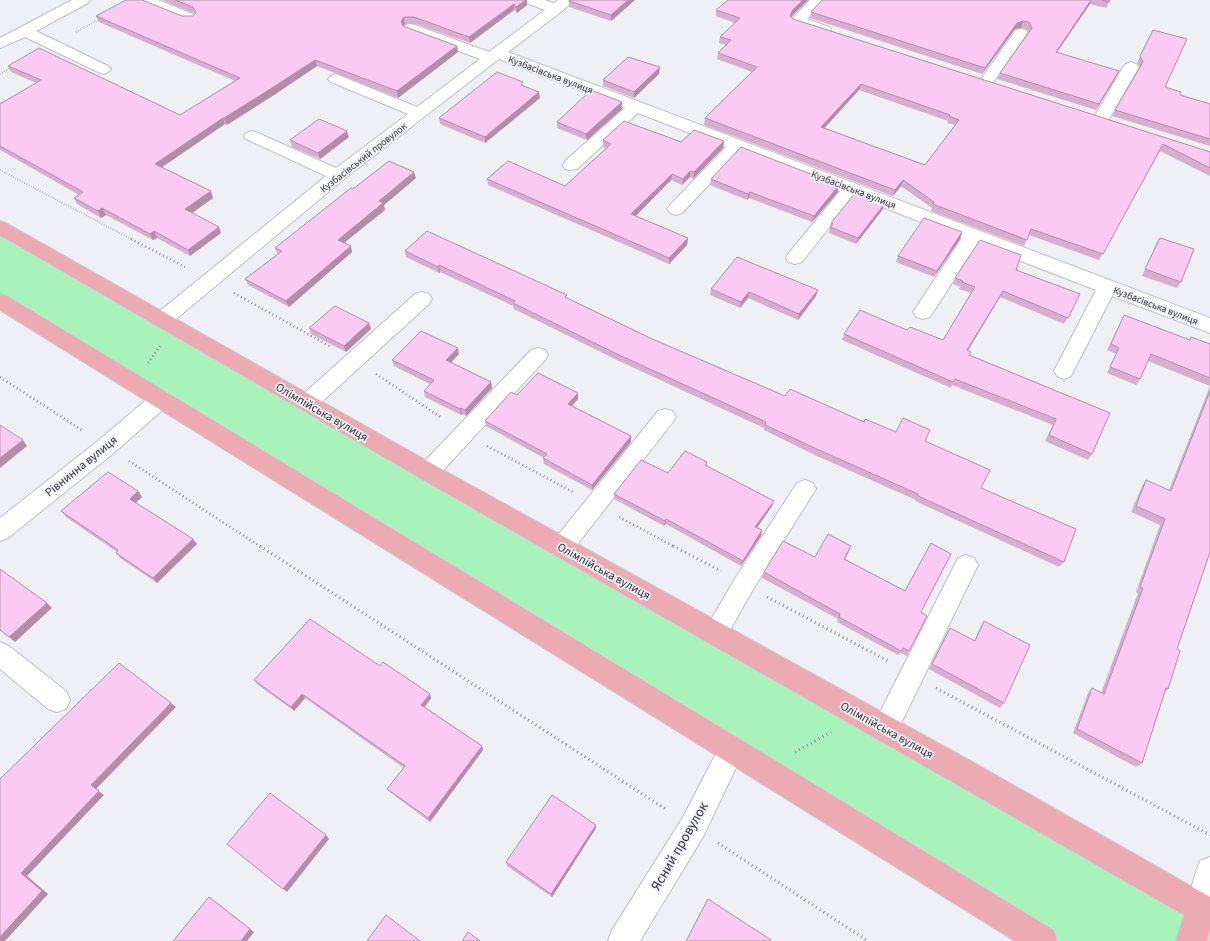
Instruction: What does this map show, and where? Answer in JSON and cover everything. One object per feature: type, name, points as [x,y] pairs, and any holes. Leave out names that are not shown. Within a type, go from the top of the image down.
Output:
[{"type":"main road","name":"Олімпійська вулиця","points":[[0,227],[428,472],[861,715],[1205,911]]},
{"type":"main road","points":[[0,301],[161,398],[1042,941]]},
{"type":"main road","points":[[1191,941],[1205,911]]},
{"type":"street","points":[[0,44],[83,0]]},
{"type":"street","points":[[146,0],[190,18]]},
{"type":"street","points":[[530,0],[561,4]]},
{"type":"street","points":[[818,0],[797,21],[835,33]]},
{"type":"street","name":"Кузбасівський провулок","points":[[163,319],[338,175],[561,4]]},
{"type":"street","name":"Кузбасівська вулиця","points":[[410,28],[636,106],[1210,326]]},
{"type":"street","points":[[25,31],[103,69]]},
{"type":"street","points":[[971,77],[993,84],[1021,34]]},
{"type":"street","points":[[1101,119],[1131,67]]},
{"type":"street","points":[[336,78],[419,113]]},
{"type":"street","points":[[571,165],[636,106]]},
{"type":"street","points":[[252,136],[338,175]]},
{"type":"street","points":[[676,209],[737,145]]},
{"type":"street","points":[[795,258],[851,188]]},
{"type":"street","points":[[923,312],[973,235]]},
{"type":"street","points":[[1064,371],[1107,286]]},
{"type":"street","points":[[307,403],[422,299]]},
{"type":"street","points":[[428,472],[538,355]]},
{"type":"street","name":"Рівнинна вулиця","points":[[0,531],[107,446],[161,398]]},
{"type":"street","points":[[562,547],[665,417]]},
{"type":"street","points":[[715,633],[744,584],[805,489]]},
{"type":"street","points":[[885,729],[966,565]]},
{"type":"street","points":[[0,654],[56,700]]},
{"type":"street","name":"Ясний провулок","points":[[623,941],[692,827],[732,749]]},
{"type":"street","points":[[1205,911],[1210,871]]},
{"type":"path","points":[[0,377],[868,941]]},
{"type":"path","points":[[765,769],[861,715]]},
{"type":"green space","points":[[0,227],[1210,914],[1210,941],[1043,941],[0,301]]},
{"type":"building","points":[[126,0],[142,0],[182,16],[193,16],[196,13],[193,7],[175,0],[526,0],[516,7],[514,4],[469,37],[414,17],[404,17],[401,21],[403,26],[457,46],[397,91],[315,60],[223,118],[155,164],[211,191],[185,209],[219,227],[188,250],[154,231],[150,234],[102,208],[98,211],[74,198],[83,192],[0,146],[0,104],[41,80],[8,66],[39,48],[180,115],[240,78],[96,16]]},
{"type":"building","points":[[569,0],[628,0],[611,15]]},
{"type":"building","points":[[728,0],[803,0],[792,11],[790,16],[793,19],[1210,152],[1210,168],[1163,144],[1103,254],[1031,229],[1027,240],[933,204],[934,202],[903,180],[895,190],[705,118],[757,67],[718,53],[731,40],[720,37],[740,18],[716,10]],"holes":[[[861,84],[950,115],[949,116],[959,120],[925,165],[821,127]]]},
{"type":"building","points":[[822,0],[1091,0],[1056,52],[1119,71],[1099,104],[1000,73],[1032,28],[1029,22],[1023,21],[1017,23],[985,68],[811,12]]},
{"type":"building","points":[[1153,30],[1187,39],[1165,87],[1181,92],[1180,95],[1210,104],[1210,139],[1115,110],[1143,62],[1140,56]]},
{"type":"building","points":[[628,57],[660,67],[634,92],[603,80]]},
{"type":"building","points":[[497,72],[523,82],[521,85],[539,92],[485,137],[439,118]]},
{"type":"building","points":[[591,90],[622,102],[586,134],[557,122]]},
{"type":"building","points":[[319,119],[347,131],[318,153],[290,140]]},
{"type":"building","points":[[624,121],[681,142],[694,130],[724,141],[694,172],[690,171],[683,179],[672,174],[631,214],[688,238],[669,258],[487,179],[508,161],[565,186],[611,144],[603,140]]},
{"type":"building","points":[[741,147],[839,185],[814,216],[750,192],[748,194],[711,179]]},
{"type":"building","points":[[389,161],[414,172],[379,201],[383,203],[338,240],[351,246],[286,301],[245,279],[282,251],[275,248],[351,188],[353,189]]},
{"type":"building","points":[[856,192],[885,203],[858,238],[830,227],[833,223],[831,223]]},
{"type":"building","points":[[924,218],[962,232],[937,271],[898,256]]},
{"type":"building","points":[[427,231],[567,295],[565,297],[650,338],[785,396],[790,389],[864,422],[865,419],[896,432],[903,418],[930,430],[925,441],[990,470],[981,488],[1076,529],[1064,562],[765,425],[766,422],[619,355],[513,303],[515,301],[439,265],[438,267],[405,251]]},
{"type":"building","points":[[1160,238],[1194,249],[1181,282],[1145,269]]},
{"type":"building","points":[[980,240],[1021,255],[1016,270],[1080,294],[1068,318],[1003,291],[967,350],[971,352],[969,355],[1110,413],[1092,454],[1049,435],[1056,419],[955,379],[953,382],[844,334],[860,310],[907,330],[910,327],[943,340],[975,287],[955,278]]},
{"type":"building","points":[[737,257],[818,290],[799,314],[749,292],[741,302],[711,289]]},
{"type":"building","points":[[335,306],[369,323],[344,346],[309,328]]},
{"type":"building","points":[[1124,315],[1190,340],[1191,337],[1210,344],[1210,378],[1151,354],[1140,379],[1110,367],[1119,348],[1111,344]]},
{"type":"building","points":[[421,331],[458,348],[446,360],[491,382],[465,410],[424,391],[434,380],[392,360]]},
{"type":"building","points":[[538,373],[578,393],[568,404],[631,436],[592,485],[543,458],[547,454],[485,421],[511,392],[517,395]]},
{"type":"building","points":[[1210,391],[1210,552],[1177,649],[1180,651],[1168,689],[1166,688],[1142,763],[1077,729],[1092,688],[1104,694],[1143,588],[1140,587],[1165,519],[1136,506],[1146,480],[1171,491]]},
{"type":"building","points":[[0,425],[23,440],[0,458]]},
{"type":"building","points":[[685,451],[707,462],[705,465],[774,501],[755,527],[762,530],[743,561],[666,519],[665,521],[614,494],[641,460],[668,473]]},
{"type":"building","points":[[108,472],[138,491],[130,499],[193,539],[153,578],[116,553],[118,550],[61,511]]},
{"type":"building","points":[[828,534],[851,546],[844,559],[905,591],[931,543],[951,554],[921,612],[927,616],[909,651],[903,648],[901,651],[839,617],[840,614],[764,572],[783,541],[815,557]]},
{"type":"building","points":[[0,569],[47,603],[9,637],[0,630]]},
{"type":"building","points":[[310,619],[380,666],[383,662],[430,694],[421,705],[482,746],[428,818],[387,789],[405,766],[302,694],[291,707],[254,680]]},
{"type":"building","points":[[984,621],[1030,645],[1004,703],[932,664],[950,628],[975,641]]},
{"type":"building","points":[[119,663],[171,703],[91,785],[99,791],[21,873],[42,891],[0,937],[0,779]]},
{"type":"building","points":[[270,793],[326,835],[283,889],[227,844]]},
{"type":"building","points":[[552,795],[596,825],[551,894],[506,862]]},
{"type":"building","points":[[209,897],[250,929],[241,941],[173,941]]},
{"type":"building","points":[[708,899],[771,940],[686,941]]},
{"type":"building","points":[[386,915],[420,941],[367,941]]},
{"type":"building","points":[[468,932],[480,941],[462,941]]}]
